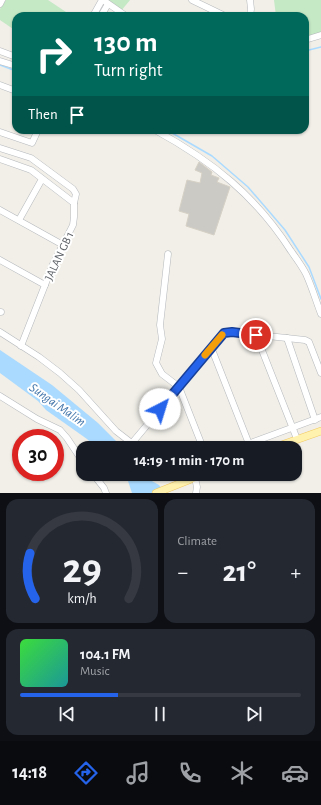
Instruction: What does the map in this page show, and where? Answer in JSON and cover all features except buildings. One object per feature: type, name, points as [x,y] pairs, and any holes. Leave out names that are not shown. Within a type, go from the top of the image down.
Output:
[{"type":"main road","points":[[292,441],[321,431]]},
{"type":"main road","points":[[156,493],[188,481]]},
{"type":"street","points":[[0,4],[2,0]]},
{"type":"street","points":[[192,0],[217,12]]},
{"type":"street","points":[[250,0],[251,12]]},
{"type":"street","points":[[96,12],[104,1]]},
{"type":"street","points":[[102,12],[104,1]]},
{"type":"street","points":[[104,1],[120,12]]},
{"type":"street","points":[[309,39],[321,35]]},
{"type":"street","points":[[0,51],[12,56]]},
{"type":"street","points":[[0,61],[12,65]]},
{"type":"street","points":[[0,85],[12,90]]},
{"type":"street","points":[[0,132],[32,143],[36,134]]},
{"type":"street","points":[[162,134],[208,162],[233,182],[257,206],[283,238],[306,274],[321,314]]},
{"type":"street","name":"JALAN GB 1","points":[[0,148],[31,158],[67,184],[76,194],[73,225],[54,264],[21,346]]},
{"type":"street","points":[[0,159],[31,170],[74,203]]},
{"type":"street","points":[[18,220],[42,179]]},
{"type":"street","points":[[0,210],[63,245]]},
{"type":"street","points":[[168,254],[160,325],[162,339],[156,363],[162,374],[179,387],[201,441]]},
{"type":"street","points":[[0,260],[46,285]]},
{"type":"street","points":[[0,332],[39,357],[65,378],[116,431],[129,441]]},
{"type":"street","points":[[134,441],[224,333],[227,332],[305,340],[309,342],[321,373]]},
{"type":"street","points":[[256,335],[297,439]]},
{"type":"street","points":[[257,441],[318,419],[287,338]]},
{"type":"street","points":[[211,347],[248,441]]},
{"type":"street","points":[[0,396],[60,430],[76,452]]},
{"type":"street","points":[[98,481],[106,493]]},
{"type":"street","points":[[196,481],[196,493]]},
{"type":"green space","points":[[6,0],[48,0],[66,12],[12,12],[12,28],[0,20],[0,9]]},
{"type":"green space","points":[[107,0],[130,0],[121,11]]},
{"type":"green space","points":[[274,0],[321,0],[321,33],[309,36],[309,12],[276,12]]},
{"type":"water","name":"Sungai Malim","points":[[0,350],[52,385],[98,423],[116,441],[89,441],[46,410],[38,401],[0,373]]},
{"type":"water","points":[[128,481],[152,481],[159,485],[165,493],[132,493]]},
{"type":"waterway","points":[[309,50],[321,47]]},
{"type":"waterway","points":[[0,65],[12,70]]},
{"type":"waterway","points":[[174,134],[212,156],[248,187],[285,230],[309,267],[321,299]]},
{"type":"slow traffic","points":[[205,355],[222,335]]},
{"type":"route","points":[[160,409],[224,333],[232,332],[256,335]]}]
